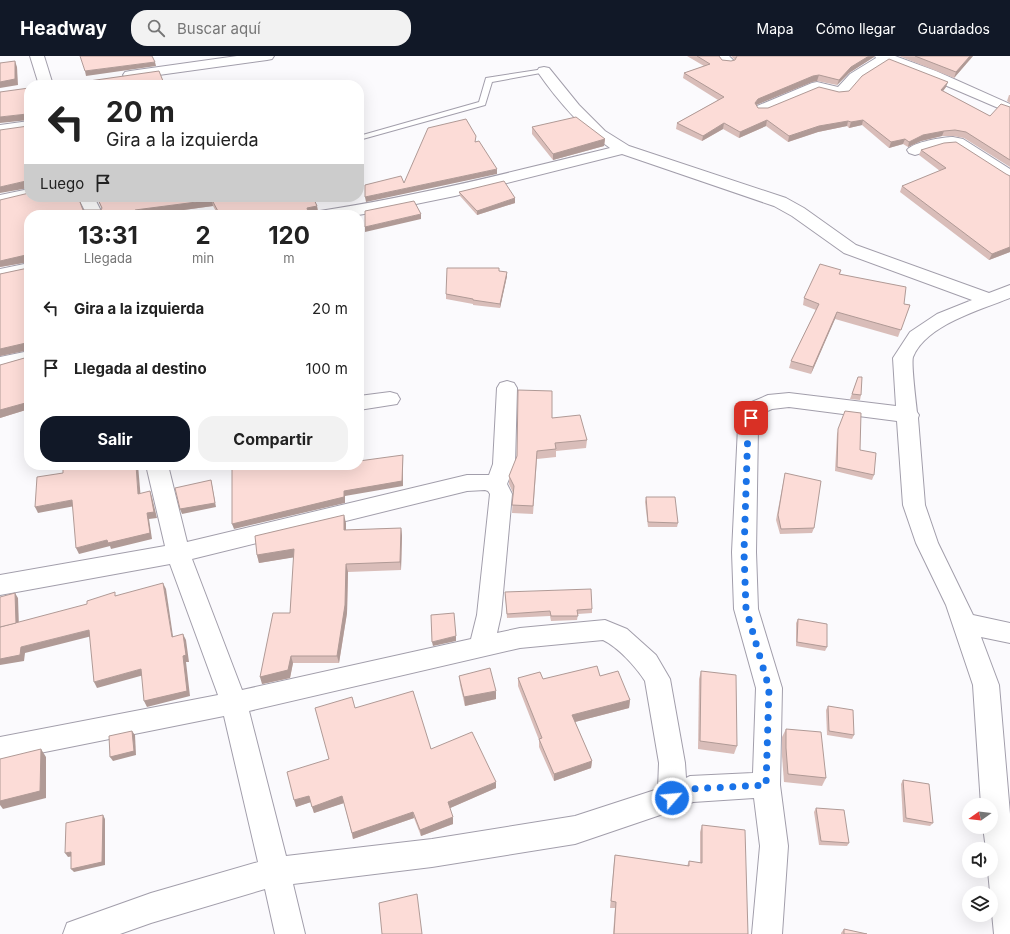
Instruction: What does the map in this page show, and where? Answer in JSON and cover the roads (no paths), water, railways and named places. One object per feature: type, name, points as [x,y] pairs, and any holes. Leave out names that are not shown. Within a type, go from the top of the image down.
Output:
[{"type":"street","points":[[37,56],[44,80]]},
{"type":"street","points":[[113,78],[267,56]]},
{"type":"street","points":[[762,109],[817,86],[842,92],[855,77],[872,68],[884,57],[931,74],[1010,109]]},
{"type":"street","points":[[544,71],[574,108],[600,134],[622,149],[780,202],[798,212],[850,249],[988,299]]},
{"type":"street","points":[[0,130],[24,127]]},
{"type":"street","points":[[915,150],[941,142],[958,142],[1010,176]]},
{"type":"street","points":[[358,210],[455,191],[622,149]]},
{"type":"street","points":[[0,200],[24,195]]},
{"type":"street","points":[[0,274],[24,269]]},
{"type":"street","points":[[1008,934],[1004,831],[986,685],[958,605],[928,543],[914,505],[909,415],[903,358],[917,336],[944,318],[1010,291]]},
{"type":"street","points":[[0,364],[24,358]]},
{"type":"street","points":[[482,647],[489,615],[501,494],[496,484],[504,464],[507,388]]},
{"type":"street","points":[[364,402],[390,399]]},
{"type":"street","points":[[767,934],[774,846],[766,785],[769,688],[746,609],[744,552],[748,427],[754,409],[768,402],[789,400],[909,415]]},
{"type":"street","points":[[158,470],[178,553],[234,703],[290,934]]},
{"type":"street","points":[[0,585],[178,553],[467,483],[486,482],[496,484]]},
{"type":"street","points":[[965,623],[1010,633]]},
{"type":"street","points":[[0,749],[234,703],[520,638],[605,630],[618,636],[647,663],[658,679],[672,763],[672,798]]},
{"type":"street","points":[[78,934],[151,908],[275,872],[432,853],[575,830],[672,798],[690,789],[766,785]]},
{"type":"lane","points":[[364,137],[482,104],[489,80],[544,71]]}]
